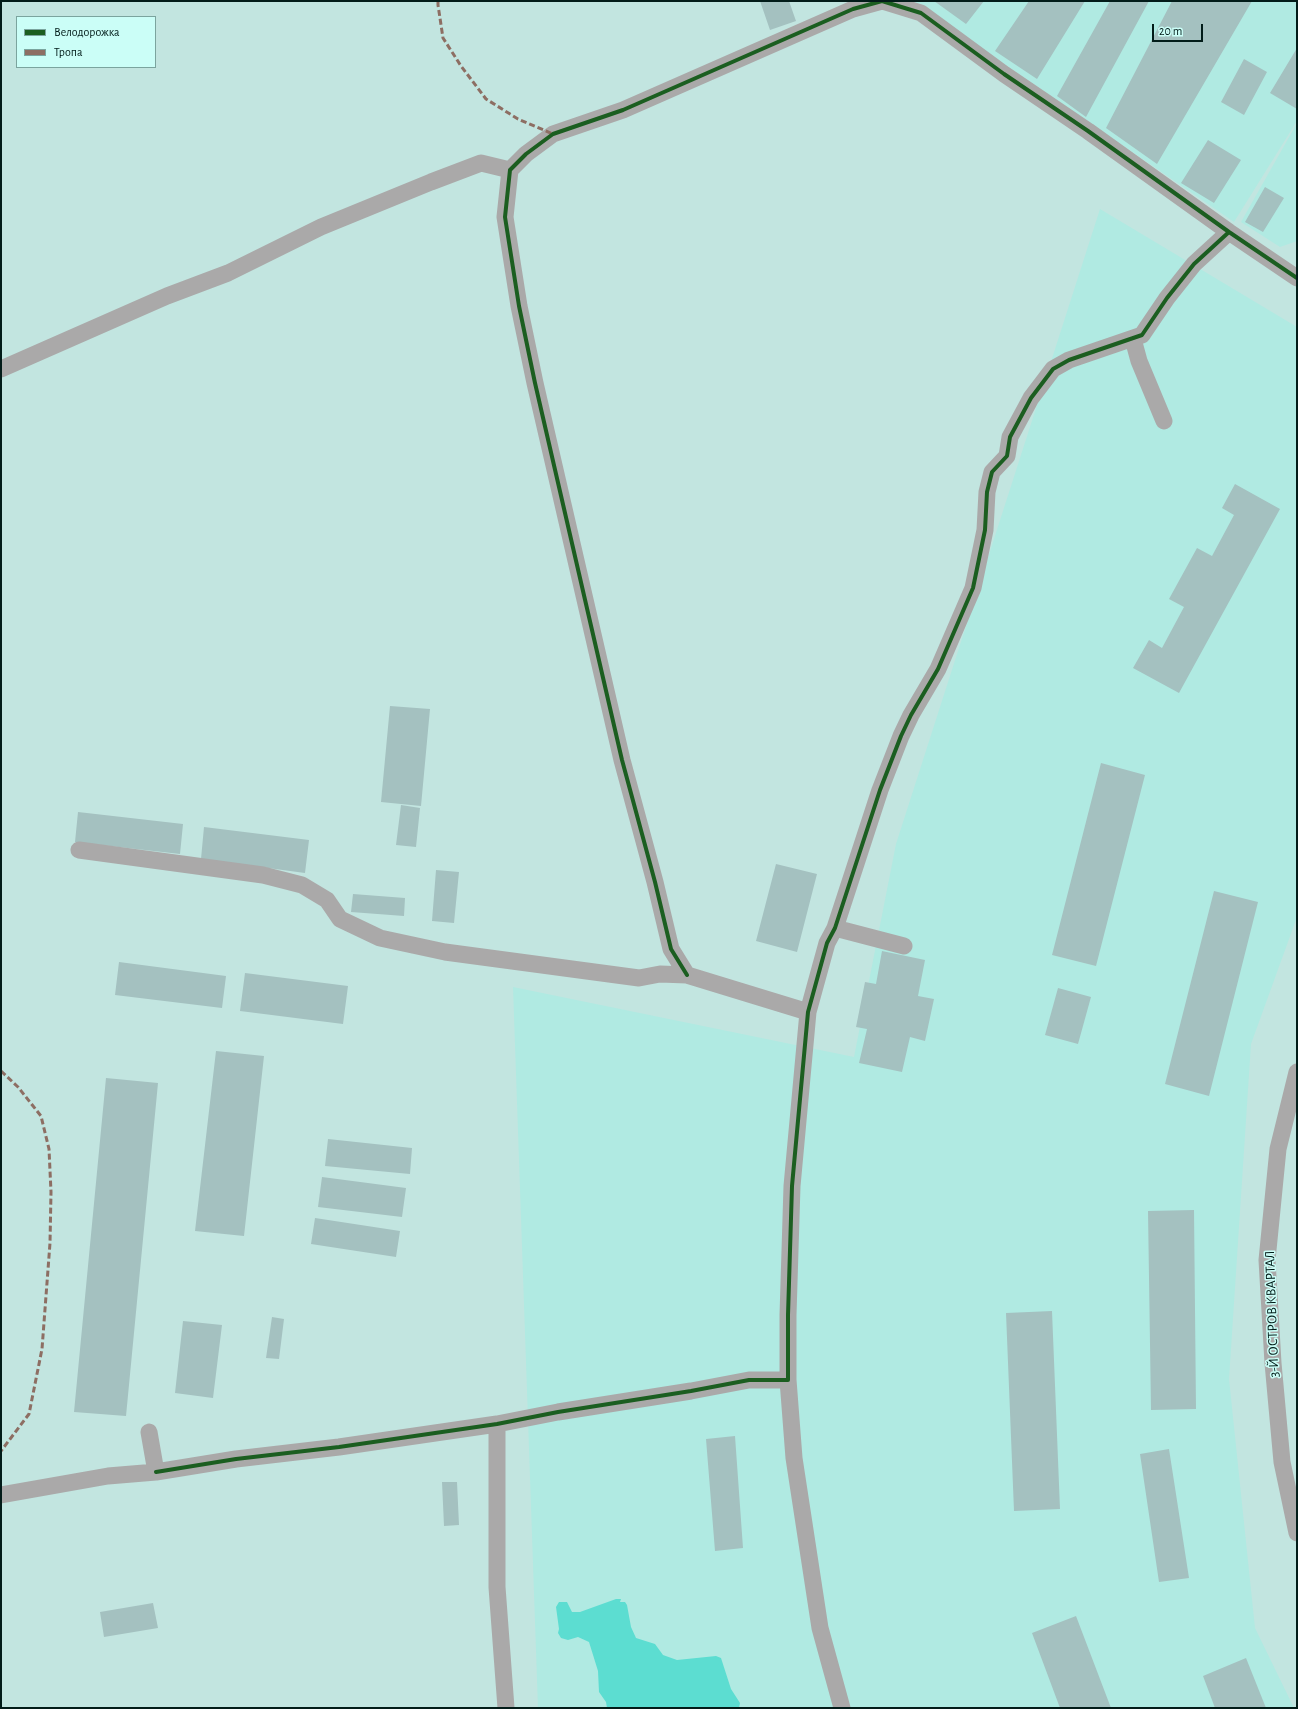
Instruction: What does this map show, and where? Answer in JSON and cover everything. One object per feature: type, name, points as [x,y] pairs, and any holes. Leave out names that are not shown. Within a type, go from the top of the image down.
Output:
[{"type":"street","points":[[687,975],[671,949],[655,882],[622,760],[537,390],[519,306],[505,217],[510,170],[526,154],[553,134],[623,110],[854,9],[882,1],[921,7],[1004,74],[1094,135],[1229,232],[1297,278]]},
{"type":"street","points":[[1,369],[167,296],[228,273],[321,227],[438,179],[481,163],[510,170]]},
{"type":"street","points":[[842,1708],[820,1628],[794,1458],[788,1380],[788,1315],[793,1174],[808,1012],[827,943],[834,928],[880,790],[901,736],[911,715],[938,669],[973,588],[985,530],[987,492],[992,472],[1007,456],[1010,437],[1031,398],[1053,370],[1069,360],[1142,335],[1194,264],[1229,232]]},
{"type":"street","points":[[1133,338],[1139,361],[1164,421]]},
{"type":"street","points":[[79,850],[263,875],[302,886],[327,900],[340,919],[380,938],[445,952],[639,978],[660,974],[687,975],[808,1012]]},
{"type":"street","points":[[834,928],[904,946]]},
{"type":"street","name":"3-Й ОСТРОВ КВАРТАЛ","points":[[1297,1072],[1278,1149],[1268,1260],[1273,1363],[1282,1462],[1297,1533]]},
{"type":"street","points":[[1,1495],[108,1476],[156,1472],[236,1459],[339,1447],[497,1424],[558,1412],[691,1391],[749,1380],[788,1380]]},
{"type":"street","points":[[497,1424],[497,1587],[506,1708]]},
{"type":"street","points":[[149,1432],[156,1472]]},
{"type":"shaded area","points":[[913,1],[1297,1],[1297,121],[1234,222]]},
{"type":"shaded area","points":[[1297,123],[1297,241],[1280,247],[1241,222]]},
{"type":"shaded area","points":[[1100,209],[1297,327],[1297,917],[1251,1044],[1229,1379],[1255,1628],[1294,1708],[538,1708],[513,987],[854,1057],[896,844]]},
{"type":"water","points":[[616,1599],[621,1599],[620,1602],[625,1602],[627,1605],[631,1627],[636,1638],[655,1644],[663,1655],[677,1660],[716,1656],[721,1658],[731,1689],[740,1703],[739,1708],[607,1708],[606,1702],[599,1692],[598,1671],[589,1642],[578,1637],[568,1640],[561,1638],[558,1633],[559,1629],[556,1607],[559,1602],[567,1602],[572,1612],[580,1612]]},
{"type":"building","points":[[760,1],[789,1],[796,21],[770,30]]},
{"type":"building","points":[[934,1],[984,1],[966,24]]},
{"type":"building","points":[[1029,1],[1085,1],[1037,79],[995,51]]},
{"type":"building","points":[[1110,1],[1149,1],[1086,117],[1057,96]]},
{"type":"building","points":[[1172,1],[1252,1],[1157,164],[1106,128]]},
{"type":"building","points":[[1297,48],[1297,109],[1270,93]]},
{"type":"building","points":[[1244,59],[1267,72],[1244,115],[1221,102]]},
{"type":"building","points":[[1208,140],[1241,160],[1214,203],[1181,183]]},
{"type":"building","points":[[1265,187],[1284,198],[1263,232],[1245,222]]},
{"type":"building","points":[[1235,484],[1280,509],[1179,693],[1133,668],[1149,640],[1162,648],[1184,607],[1169,599],[1197,548],[1212,556],[1234,515],[1222,508]]},
{"type":"building","points":[[390,706],[430,709],[421,806],[381,802]]},
{"type":"building","points":[[1101,763],[1145,775],[1096,966],[1052,955]]},
{"type":"building","points":[[401,805],[420,808],[416,847],[396,845]]},
{"type":"building","points":[[78,812],[183,824],[180,854],[75,842]]},
{"type":"building","points":[[204,827],[309,840],[305,873],[201,859]]},
{"type":"building","points":[[776,864],[817,874],[797,952],[756,941]]},
{"type":"building","points":[[436,870],[459,872],[454,923],[432,921]]},
{"type":"building","points":[[1214,891],[1258,902],[1209,1096],[1165,1084]]},
{"type":"building","points":[[353,894],[405,898],[404,916],[351,912]]},
{"type":"building","points":[[882,951],[925,960],[918,996],[934,999],[925,1041],[910,1037],[902,1072],[859,1063],[867,1029],[856,1027],[865,982],[876,984]]},
{"type":"building","points":[[119,962],[226,976],[222,1008],[115,995]]},
{"type":"building","points":[[245,973],[348,986],[343,1024],[240,1011]]},
{"type":"building","points":[[1058,988],[1091,997],[1078,1044],[1045,1035]]},
{"type":"building","points":[[216,1051],[264,1056],[244,1236],[195,1231]]},
{"type":"building","points":[[106,1078],[158,1083],[126,1416],[74,1412]]},
{"type":"building","points":[[328,1139],[412,1148],[410,1174],[325,1166]]},
{"type":"building","points":[[322,1177],[406,1188],[402,1217],[318,1207]]},
{"type":"building","points":[[1194,1210],[1196,1409],[1151,1410],[1148,1211]]},
{"type":"building","points":[[315,1218],[400,1231],[396,1257],[311,1244]]},
{"type":"building","points":[[1052,1311],[1060,1509],[1014,1511],[1006,1313]]},
{"type":"building","points":[[272,1317],[284,1319],[279,1359],[266,1358]]},
{"type":"building","points":[[183,1321],[222,1325],[213,1398],[175,1393]]},
{"type":"building","points":[[735,1436],[743,1548],[715,1551],[706,1439]]},
{"type":"building","points":[[1169,1449],[1189,1578],[1159,1582],[1140,1454]]},
{"type":"building","points":[[442,1482],[457,1482],[459,1525],[444,1526]]},
{"type":"building","points":[[153,1603],[158,1628],[104,1637],[100,1612]]},
{"type":"building","points":[[1076,1616],[1111,1708],[1060,1708],[1032,1633]]},
{"type":"building","points":[[1246,1658],[1266,1708],[1215,1708],[1203,1676]]},
{"type":"marked path","points":[[438,1],[443,38],[461,66],[486,99],[518,119],[553,134]]},
{"type":"marked path","points":[[1,1071],[18,1087],[41,1116],[49,1149],[51,1192],[50,1243],[42,1349],[29,1414],[1,1451]]},
{"type":"cycle path","points":[[687,975],[671,949],[655,882],[622,760],[535,383],[519,306],[505,217],[510,170],[526,154],[553,134],[623,110],[853,9],[882,1],[921,13],[1004,74],[1088,131],[1229,232],[1297,278]]},
{"type":"cycle path","points":[[156,1472],[236,1459],[339,1447],[497,1424],[558,1412],[691,1391],[749,1380],[788,1380],[788,1315],[792,1186],[808,1012],[827,943],[835,928],[880,790],[901,736],[911,715],[938,669],[973,588],[985,530],[987,492],[992,472],[1007,456],[1010,437],[1031,398],[1053,369],[1069,360],[1142,335],[1167,298],[1194,264],[1229,232]]}]
